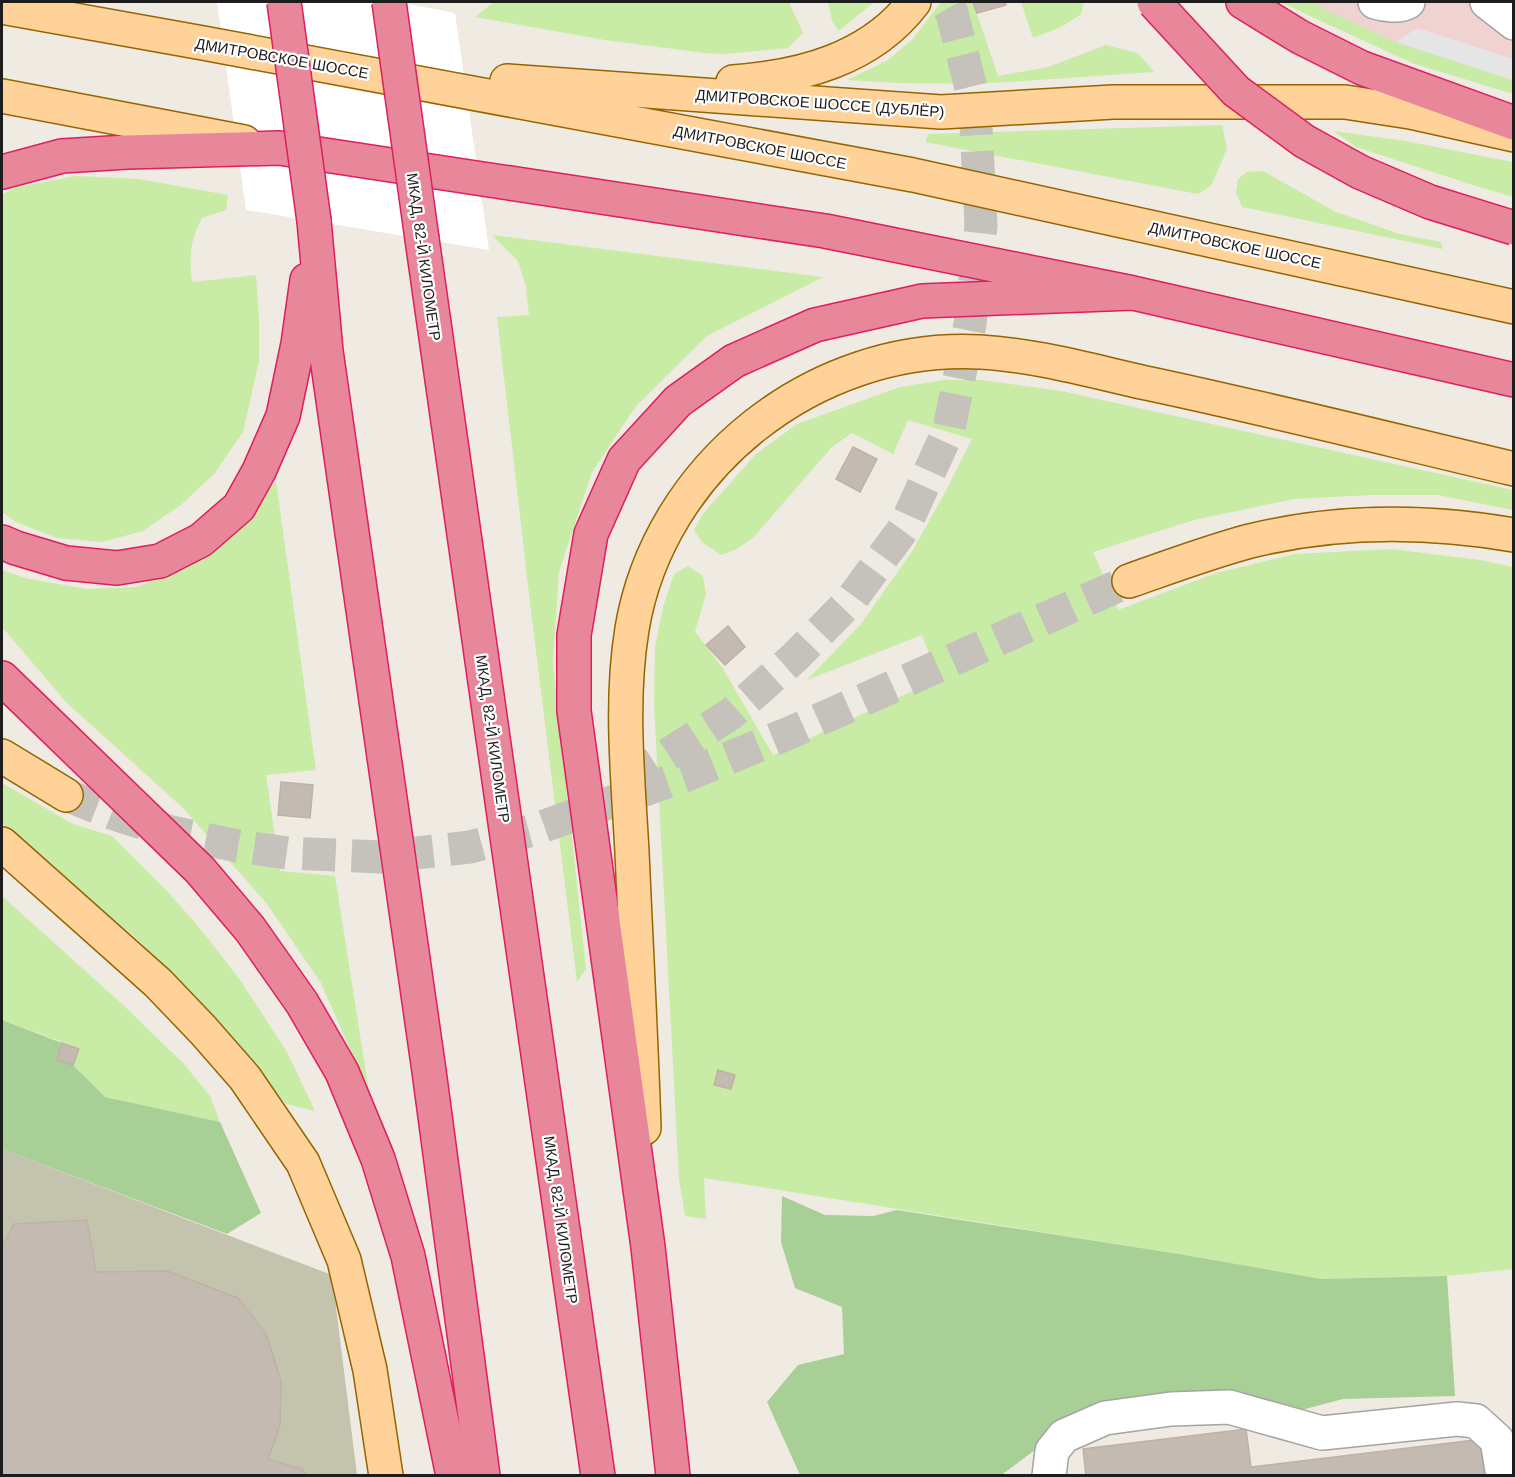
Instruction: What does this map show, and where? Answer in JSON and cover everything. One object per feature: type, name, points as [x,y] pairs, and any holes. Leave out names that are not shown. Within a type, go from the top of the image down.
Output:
[{"type":"highway","points":[[284,2],[314,222],[326,351],[429,1071],[483,1476]]},
{"type":"highway","name":"МКАД, 82-Й КИЛОМЕТР","points":[[389,2],[598,1476]]},
{"type":"highway","points":[[1154,2],[1236,91],[1304,141],[1360,172],[1430,202],[1514,228]]},
{"type":"highway","points":[[1243,2],[1300,38],[1362,68],[1514,123]]},
{"type":"highway","points":[[2,172],[62,156],[279,148],[825,231],[1133,293],[1514,380]]},
{"type":"highway","points":[[2,542],[66,563],[117,568],[160,561],[201,540],[239,507],[259,471],[284,416],[298,344],[314,222]]},
{"type":"highway","points":[[673,1476],[648,1247],[574,711],[574,635],[591,534],[624,460],[678,401],[734,361],[815,325],[922,302],[1133,293]]},
{"type":"highway","points":[[2,678],[200,870],[250,929],[302,1003],[342,1072],[378,1159],[408,1256],[453,1476]]},
{"type":"main road","points":[[602,88],[771,79],[813,69],[851,55],[903,16],[914,2]]},
{"type":"main road","name":"ДМИТРОВСКОЕ ШОССЕ","points":[[2,7],[913,175],[1514,307]]},
{"type":"main road","name":"ДМИТРОВСКОЕ ШОССЕ (ДУБЛЁР)","points":[[341,68],[941,112],[1113,102],[1345,102],[1410,112],[1514,135]]},
{"type":"main road","points":[[2,96],[279,148]]},
{"type":"main road","points":[[648,1247],[626,743],[626,677],[633,626],[641,592],[657,547],[676,513],[698,481],[729,446],[766,417],[801,394],[847,374],[881,362],[928,354],[977,352],[1026,357],[1190,392],[1514,469]]},
{"type":"main road","points":[[1129,581],[1251,541],[1313,529],[1362,524],[1409,524],[1514,535]]},
{"type":"main road","points":[[2,756],[66,795]]},
{"type":"main road","points":[[2,844],[158,983],[203,1029],[245,1078],[303,1163],[344,1260],[370,1370],[386,1476]]},
{"type":"lane","points":[[1375,2],[1382,4],[1408,2]]},
{"type":"lane","points":[[1487,2],[1514,23]]},
{"type":"lane","points":[[1049,1476],[1052,1451],[1064,1436],[1105,1418],[1171,1409],[1229,1407],[1322,1433],[1457,1419],[1476,1422],[1497,1440],[1503,1476]]},
{"type":"shaded area","points":[[1314,2],[1513,2],[1513,80],[1396,42],[1327,11]]},
{"type":"shaded area","points":[[1417,28],[1513,59],[1513,80],[1396,42]]},
{"type":"shaded area","points":[[2,1149],[332,1275],[357,1475],[2,1475]]},
{"type":"green space","points":[[494,2],[789,2],[803,33],[788,48],[725,54],[705,53],[605,40],[475,17]]},
{"type":"green space","points":[[828,2],[874,2],[839,31],[832,21]]},
{"type":"green space","points":[[941,2],[973,2],[998,76],[1048,67],[1106,45],[1138,53],[1154,72],[978,84],[847,80],[888,60],[912,40]]},
{"type":"green space","points":[[1021,2],[1084,2],[1081,14],[1063,26],[1033,38]]},
{"type":"green space","points":[[1280,2],[1314,2],[1328,11],[1396,42],[1513,80],[1513,94],[1412,63]]},
{"type":"green space","points":[[1222,125],[1227,149],[1211,186],[1198,194],[925,142],[928,134]]},
{"type":"green space","points":[[1334,131],[1405,141],[1513,162],[1513,197],[1356,147]]},
{"type":"green space","points":[[1263,171],[1334,211],[1399,234],[1441,242],[1443,249],[1242,207],[1236,193],[1238,179],[1247,172]]},
{"type":"green space","points":[[76,176],[139,179],[228,195],[226,210],[202,218],[198,226],[191,249],[192,282],[256,275],[259,361],[243,432],[214,474],[182,504],[143,531],[102,542],[57,538],[16,522],[2,512],[2,195],[16,187]]},
{"type":"green space","points":[[492,235],[823,277],[707,336],[636,406],[592,472],[559,572],[553,662],[586,969],[577,982],[497,317],[529,315],[526,287],[518,261]]},
{"type":"green space","points":[[944,380],[981,380],[1061,391],[1513,490],[1513,510],[1438,495],[1371,495],[1294,499],[1194,520],[1093,552],[1118,610],[1216,573],[1295,554],[1391,549],[1480,560],[1513,567],[1513,1269],[1447,1276],[1321,1279],[704,1178],[706,1219],[685,1216],[679,1179],[654,705],[655,647],[663,607],[674,574],[688,566],[703,576],[706,594],[695,632],[722,667],[773,755],[939,679],[922,635],[807,680],[861,624],[911,553],[972,439],[908,420],[893,454],[852,433],[831,448],[753,538],[737,549],[721,555],[702,542],[694,530],[702,515],[756,454],[797,424],[900,387]]},
{"type":"green space","points":[[276,481],[316,770],[266,775],[280,871],[335,876],[369,1092],[321,983],[267,904],[184,809],[66,702],[2,627],[2,570],[25,578],[87,589],[136,587],[185,569],[233,533]]},
{"type":"green space","points":[[2,783],[73,824],[112,836],[168,892],[240,980],[287,1052],[315,1111],[286,1104],[191,994],[134,936],[55,872],[2,823]]},
{"type":"green space","points":[[2,896],[122,1004],[183,1063],[210,1096],[220,1122],[105,1097],[73,1065],[79,1048],[2,1020]]},
{"type":"green space","points":[[2,1020],[62,1043],[57,1060],[73,1065],[105,1097],[220,1122],[261,1213],[227,1234],[2,1149]]},
{"type":"green space","points":[[782,1196],[825,1215],[873,1216],[897,1210],[1179,1254],[1321,1279],[1447,1276],[1455,1396],[1343,1399],[1294,1412],[1066,1427],[1000,1476],[800,1475],[767,1402],[798,1365],[844,1354],[842,1307],[795,1288],[781,1242]]},
{"type":"pier","points":[[217,2],[397,2],[455,13],[489,250],[246,210]]},
{"type":"building","points":[[973,2],[1005,2],[1006,5],[977,13]]},
{"type":"building","points":[[853,447],[877,459],[860,492],[836,479]]},
{"type":"building","points":[[728,626],[745,647],[725,665],[706,645]]},
{"type":"building","points":[[281,782],[313,785],[310,818],[278,815]]},
{"type":"building","points":[[62,1043],[79,1049],[73,1065],[57,1060]]},
{"type":"building","points":[[718,1070],[735,1075],[731,1089],[714,1085]]},
{"type":"building","points":[[87,1220],[96,1272],[167,1271],[238,1298],[266,1334],[281,1381],[280,1425],[268,1459],[301,1469],[308,1476],[2,1476],[2,1248],[14,1224]]},
{"type":"building","points":[[1246,1429],[1251,1467],[1482,1439],[1487,1476],[1086,1476],[1083,1449]]},
{"type":"tunnel","points":[[627,781],[732,713],[795,657],[851,600],[904,528],[949,429],[970,324],[981,226],[975,104],[952,13],[946,2]]},
{"type":"tunnel","points":[[66,795],[114,814],[171,832],[238,846],[288,853],[380,857],[470,847],[533,830],[687,775],[787,734],[1129,581]]}]
